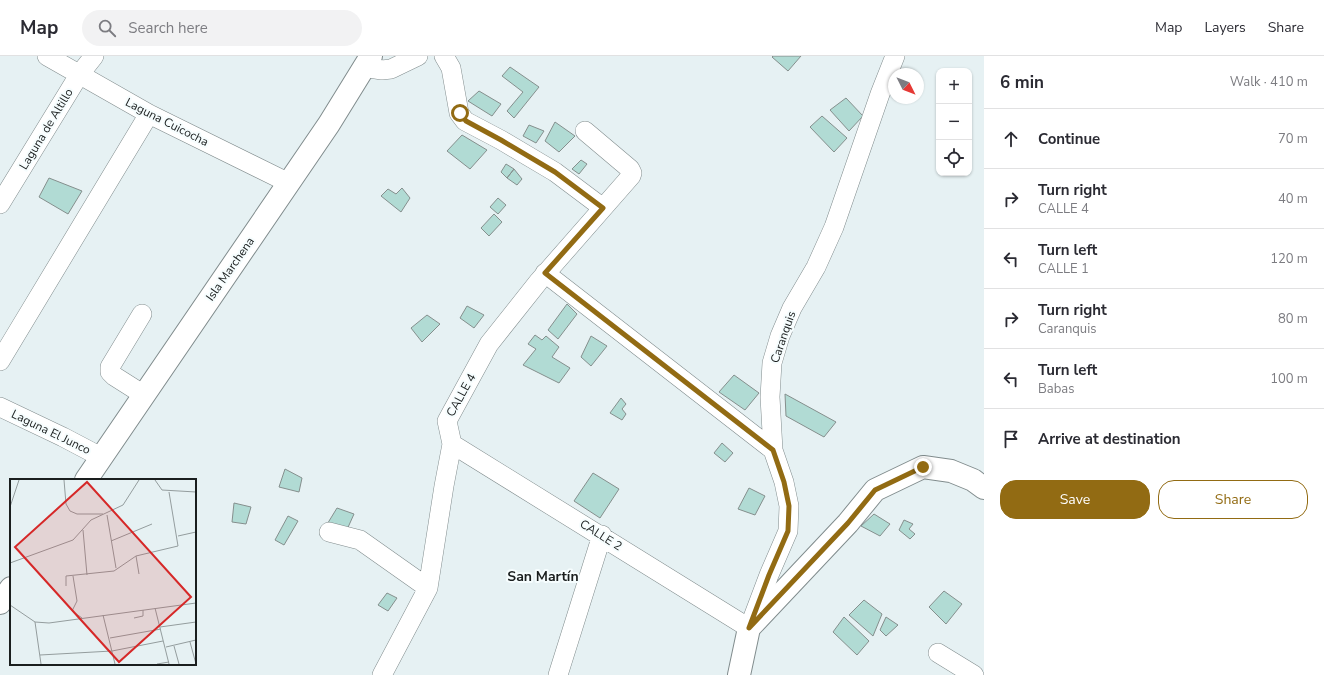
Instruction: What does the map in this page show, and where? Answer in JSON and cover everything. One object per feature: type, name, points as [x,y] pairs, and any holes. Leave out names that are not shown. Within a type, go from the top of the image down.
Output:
[{"type":"street","name":"Laguna Cuicocha","points":[[47,56],[149,114],[289,183]]},
{"type":"street","name":"Laguna de Altillo","points":[[0,204],[79,75],[94,56]]},
{"type":"street","points":[[367,62],[382,70],[391,69],[418,56]]},
{"type":"street","points":[[444,56],[451,68],[460,113],[466,121],[555,172],[603,208]]},
{"type":"street","name":"Caranquis","points":[[739,675],[749,628],[769,575],[788,531],[789,506],[784,482],[773,450],[770,397],[772,363],[780,336],[792,308],[816,267],[834,227],[880,94],[895,56]]},
{"type":"street","name":"Isla Marchena","points":[[87,479],[329,124],[367,62]]},
{"type":"street","points":[[0,361],[149,114]]},
{"type":"street","name":"CALLE 4","points":[[382,675],[428,588],[452,444],[447,421],[489,344],[545,273],[629,180],[632,173],[630,169],[585,131]]},
{"type":"street","points":[[545,273],[773,450]]},
{"type":"street","points":[[142,314],[110,367],[110,372],[144,395]]},
{"type":"street","name":"Laguna El Junco","points":[[0,407],[63,437],[101,458]]},
{"type":"street","name":"CALLE 2","points":[[452,444],[749,628]]},
{"type":"street","points":[[749,628],[848,523],[875,490],[923,467],[952,471],[974,480],[984,488]]},
{"type":"street","points":[[329,532],[360,540],[428,588]]},
{"type":"street","points":[[558,675],[602,536]]},
{"type":"street","points":[[0,603],[10,589]]},
{"type":"street","points":[[938,653],[974,675]]},
{"type":"building","points":[[801,56],[788,71],[772,57]]},
{"type":"building","points":[[510,67],[539,87],[514,118],[507,111],[523,92],[502,76]]},
{"type":"building","points":[[479,91],[501,104],[492,116],[468,101]]},
{"type":"building","points":[[846,98],[863,116],[849,131],[830,110]]},
{"type":"building","points":[[822,116],[847,138],[834,152],[810,127]]},
{"type":"building","points":[[555,122],[575,136],[559,152],[545,141]]},
{"type":"building","points":[[529,125],[544,131],[536,143],[523,136]]},
{"type":"building","points":[[462,135],[487,150],[470,169],[447,151]]},
{"type":"building","points":[[581,160],[587,164],[579,174],[572,169]]},
{"type":"building","points":[[506,164],[514,169],[507,178],[501,172]]},
{"type":"building","points":[[514,169],[522,179],[517,185],[507,178]]},
{"type":"building","points":[[49,178],[82,191],[68,214],[39,197]]},
{"type":"building","points":[[402,188],[410,198],[401,212],[381,196],[388,189],[396,194]]},
{"type":"building","points":[[498,198],[506,205],[498,214],[490,207]]},
{"type":"building","points":[[494,214],[502,222],[489,236],[481,228]]},
{"type":"building","points":[[567,304],[577,314],[558,339],[548,330]]},
{"type":"building","points":[[467,306],[484,315],[474,328],[460,318]]},
{"type":"building","points":[[427,315],[440,324],[422,342],[411,328]]},
{"type":"building","points":[[535,335],[542,340],[546,336],[559,347],[552,357],[570,368],[559,383],[523,365],[536,349],[528,344]]},
{"type":"building","points":[[591,336],[607,346],[591,366],[581,357]]},
{"type":"building","points":[[734,375],[759,393],[745,410],[719,392]]},
{"type":"building","points":[[785,394],[836,422],[824,437],[786,416]]},
{"type":"building","points":[[621,398],[626,404],[622,409],[626,414],[622,420],[610,413]]},
{"type":"building","points":[[722,443],[733,453],[725,462],[714,453]]},
{"type":"building","points":[[285,469],[302,478],[299,492],[279,487]]},
{"type":"building","points":[[593,473],[619,489],[600,518],[574,501]]},
{"type":"building","points":[[749,488],[765,496],[755,515],[738,509]]},
{"type":"building","points":[[234,503],[251,507],[246,524],[232,522]]},
{"type":"building","points":[[337,508],[354,514],[345,534],[326,526]]},
{"type":"building","points":[[874,514],[890,524],[880,536],[861,526]]},
{"type":"building","points":[[288,516],[298,521],[284,545],[275,540]]},
{"type":"building","points":[[904,520],[913,524],[909,529],[915,534],[910,539],[899,530]]},
{"type":"building","points":[[944,591],[962,604],[946,624],[929,607]]},
{"type":"building","points":[[387,593],[397,598],[388,611],[378,605]]},
{"type":"building","points":[[864,600],[882,614],[873,636],[849,615]]},
{"type":"building","points":[[844,617],[869,641],[857,655],[833,632]]},
{"type":"building","points":[[886,617],[898,625],[886,636],[880,630]]},
{"type":"district","name":"San Martín","points":[[543,576]]},
{"type":"route","points":[[460,113],[462,118],[466,121],[555,172],[603,208],[545,273],[773,450],[784,482],[789,506],[788,531],[769,575],[749,628],[848,523],[875,490],[923,467]]}]
